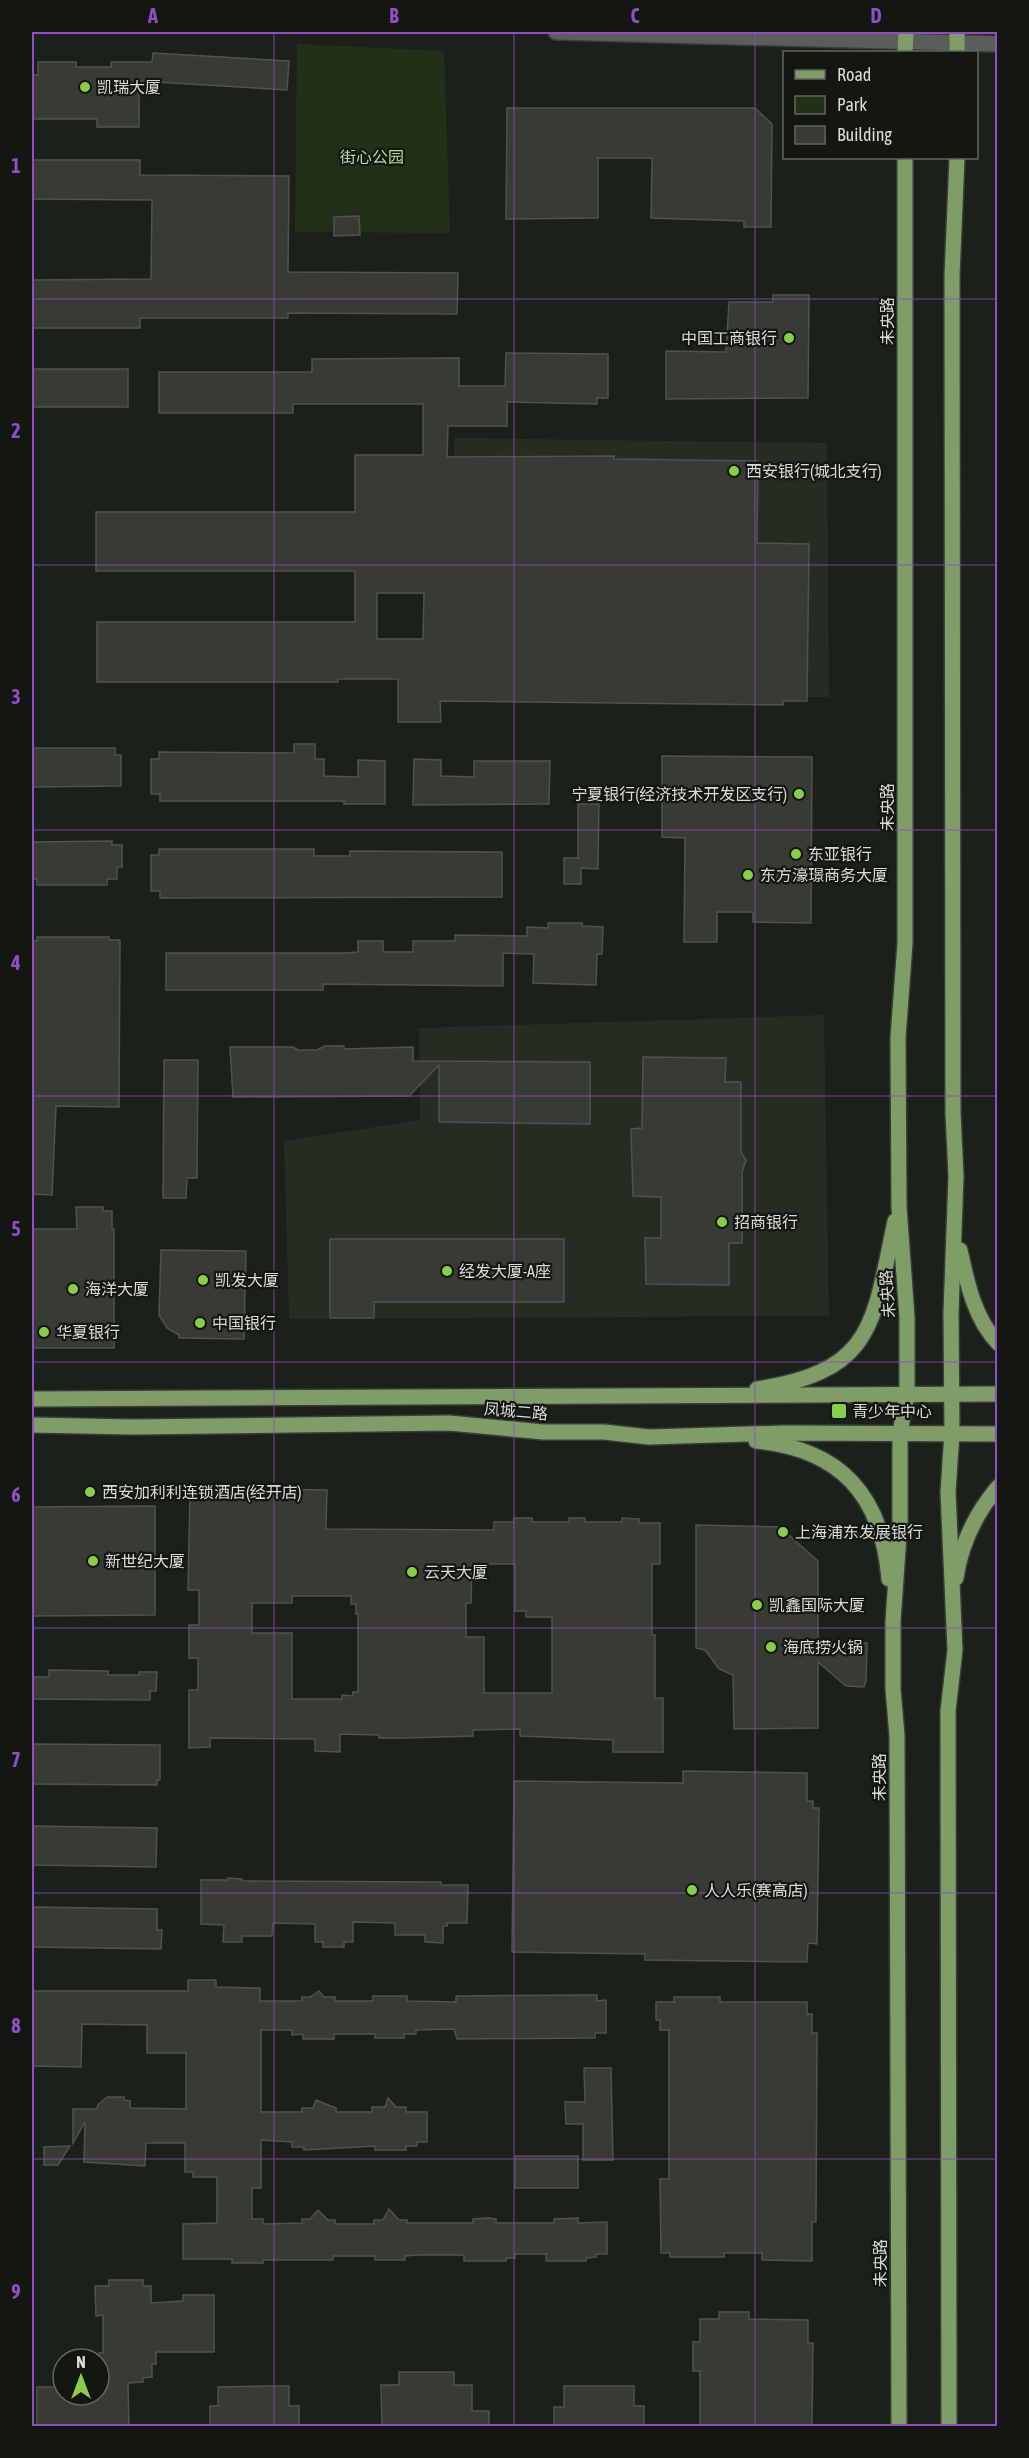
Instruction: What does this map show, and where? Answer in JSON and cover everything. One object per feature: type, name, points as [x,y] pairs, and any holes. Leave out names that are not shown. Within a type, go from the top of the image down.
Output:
[{"type":"main road","name":"未央路","points":[[899,2427],[897,1736],[893,1689],[893,1621],[900,1522],[900,1433],[907,1394],[907,1317],[899,1206],[898,1038],[905,943],[906,159]]},
{"type":"main road","points":[[949,2427],[948,1711],[955,1650],[954,1590],[949,1558],[949,1525],[956,1229],[953,1113],[952,276],[957,159]]},
{"type":"main road","points":[[708,1396],[773,1386],[805,1378],[839,1361],[862,1341],[879,1297],[899,1206]]},
{"type":"main road","points":[[956,1229],[974,1302],[983,1323],[998,1343]]},
{"type":"main road","name":"凤城二路","points":[[32,1399],[998,1394]]},
{"type":"main road","name":"凤城二路","points":[[32,1425],[133,1427],[449,1423],[543,1432],[714,1437],[784,1433],[998,1434]]},
{"type":"main road","points":[[714,1437],[765,1442],[801,1452],[823,1460],[852,1481],[875,1513],[881,1531],[889,1570],[893,1621]]},
{"type":"main road","points":[[954,1590],[963,1548],[984,1504],[998,1487]]},
{"type":"street","points":[[556,32],[998,44]]},
{"type":"shaded area","points":[[454,438],[827,443],[829,697],[454,697]]},
{"type":"shaded area","points":[[824,1015],[829,1316],[289,1319],[284,1141],[420,1120],[419,1028]]},
{"type":"green space","name":"街心公园","points":[[297,44],[444,51],[450,233],[295,232]]},
{"type":"building","points":[[153,53],[289,61],[287,90],[139,81],[139,127],[97,127],[97,119],[32,119],[32,75],[38,75],[38,62],[76,62],[76,67],[111,67],[111,62],[152,62]]},
{"type":"building","points":[[507,108],[755,108],[772,124],[771,227],[744,227],[744,221],[651,218],[652,158],[598,158],[598,218],[506,219]]},
{"type":"building","points":[[32,160],[140,160],[140,175],[289,176],[288,272],[458,273],[457,314],[288,313],[288,318],[140,318],[140,328],[32,328],[32,280],[151,279],[152,200],[32,199]]},
{"type":"building","points":[[359,216],[360,235],[334,236],[334,217]]},
{"type":"building","points":[[773,295],[809,295],[808,398],[666,399],[666,351],[726,352],[729,302],[773,302]]},
{"type":"building","points":[[506,353],[608,354],[608,398],[597,398],[597,404],[507,402],[507,426],[448,426],[447,457],[614,456],[614,459],[758,461],[757,543],[809,544],[807,701],[783,701],[783,705],[440,701],[441,722],[398,722],[398,679],[338,679],[338,682],[97,682],[97,622],[355,622],[355,571],[96,571],[96,512],[355,512],[355,455],[423,455],[423,404],[293,404],[293,413],[159,413],[159,372],[312,372],[312,359],[459,358],[459,386],[505,386]],"holes":[[[377,593],[424,593],[423,639],[377,639]]]},
{"type":"building","points":[[32,369],[128,369],[128,407],[32,407]]},
{"type":"building","points":[[294,744],[315,744],[315,759],[324,759],[324,776],[358,777],[358,760],[385,761],[385,804],[344,804],[344,801],[160,801],[160,794],[151,794],[151,759],[159,759],[159,752],[294,753]]},
{"type":"building","points":[[32,748],[115,748],[115,755],[121,755],[121,786],[32,787]]},
{"type":"building","name":"东方濠璟商务大厦","points":[[662,756],[812,757],[811,923],[753,922],[753,912],[717,912],[717,942],[684,942],[685,838],[662,837]]},
{"type":"building","points":[[414,759],[441,760],[441,776],[474,777],[474,761],[550,761],[549,804],[413,805]]},
{"type":"building","points":[[578,804],[599,804],[598,869],[581,868],[581,884],[564,884],[564,858],[578,858]]},
{"type":"building","points":[[112,841],[112,845],[122,845],[122,867],[117,867],[117,879],[107,879],[107,885],[37,885],[37,879],[32,879],[32,842]]},
{"type":"building","points":[[159,849],[314,849],[314,856],[350,856],[350,851],[502,852],[502,897],[160,898],[160,891],[151,891],[151,855],[159,855]]},
{"type":"building","points":[[548,923],[582,923],[582,926],[603,927],[602,954],[597,954],[596,985],[533,983],[534,954],[503,953],[503,986],[323,984],[323,990],[166,990],[166,953],[344,953],[358,952],[358,941],[383,941],[383,952],[413,952],[413,941],[455,941],[455,935],[527,936],[527,927],[548,928]]},
{"type":"building","points":[[37,937],[109,937],[109,940],[120,940],[119,1107],[56,1106],[52,1195],[32,1194],[32,941],[37,941]]},
{"type":"building","points":[[325,1046],[344,1046],[344,1049],[413,1047],[413,1061],[590,1062],[590,1124],[439,1122],[439,1065],[409,1096],[233,1097],[230,1047],[293,1047],[298,1050],[317,1050]]},
{"type":"building","points":[[643,1057],[726,1058],[725,1082],[741,1082],[741,1152],[746,1160],[742,1172],[742,1243],[729,1243],[729,1285],[646,1284],[645,1238],[661,1238],[661,1197],[633,1196],[631,1129],[642,1128]]},
{"type":"building","points":[[164,1060],[198,1060],[197,1178],[187,1178],[186,1198],[163,1198]]},
{"type":"building","name":"海洋大厦","points":[[76,1207],[103,1207],[103,1211],[112,1211],[114,1348],[32,1348],[32,1229],[77,1229]]},
{"type":"building","name":"经发大厦-A座","points":[[330,1239],[564,1239],[564,1302],[374,1302],[374,1318],[330,1318]]},
{"type":"building","name":"凯发大厦","points":[[161,1250],[246,1251],[244,1339],[179,1338],[179,1335],[167,1328],[159,1315]]},
{"type":"building","points":[[208,1488],[226,1488],[226,1494],[263,1494],[263,1489],[327,1490],[326,1529],[494,1530],[494,1522],[514,1522],[514,1518],[532,1518],[532,1522],[569,1522],[569,1518],[585,1518],[585,1522],[622,1522],[622,1518],[639,1519],[639,1523],[660,1523],[660,1564],[652,1564],[652,1635],[655,1635],[655,1698],[663,1698],[663,1752],[613,1752],[613,1740],[520,1736],[520,1729],[473,1730],[473,1736],[405,1738],[340,1734],[340,1752],[315,1751],[315,1739],[210,1738],[210,1747],[189,1748],[189,1690],[198,1690],[198,1658],[189,1658],[189,1625],[199,1625],[199,1590],[188,1590],[190,1493],[208,1494]],"holes":[[[472,1564],[515,1564],[515,1611],[526,1611],[526,1617],[552,1617],[552,1693],[484,1693],[484,1637],[466,1637],[466,1603],[471,1603]],[[292,1596],[351,1596],[351,1604],[356,1604],[358,1692],[353,1692],[353,1696],[342,1695],[342,1699],[292,1699],[292,1633],[252,1633],[252,1603],[292,1603]]]},
{"type":"building","name":"新世纪大厦","points":[[155,1506],[155,1615],[32,1616],[32,1507]]},
{"type":"building","name":"凯鑫国际大厦","points":[[696,1525],[780,1527],[818,1561],[818,1641],[867,1643],[864,1687],[846,1686],[818,1662],[818,1728],[734,1729],[733,1675],[719,1669],[705,1650],[696,1648]]},
{"type":"building","points":[[49,1670],[108,1671],[108,1675],[139,1675],[139,1672],[157,1672],[156,1691],[150,1691],[150,1700],[32,1699],[32,1677],[49,1677]]},
{"type":"building","points":[[32,1744],[160,1745],[160,1780],[157,1780],[157,1785],[32,1784]]},
{"type":"building","points":[[683,1771],[807,1773],[807,1801],[813,1801],[813,1808],[819,1808],[817,1944],[808,1943],[807,1962],[645,1960],[645,1954],[512,1952],[514,1781],[683,1783]]},
{"type":"building","points":[[32,1826],[157,1828],[156,1867],[32,1865]]},
{"type":"building","points":[[228,1878],[242,1879],[242,1881],[441,1882],[441,1885],[468,1885],[467,1923],[447,1923],[447,1926],[443,1926],[443,1943],[425,1942],[425,1935],[395,1935],[395,1923],[353,1922],[353,1942],[344,1942],[344,1947],[323,1947],[323,1942],[315,1942],[315,1924],[273,1923],[272,1936],[242,1936],[242,1942],[223,1942],[224,1925],[201,1924],[201,1880],[228,1880]]},
{"type":"building","points":[[32,1907],[157,1909],[157,1930],[162,1930],[161,1949],[32,1947]]},
{"type":"building","points":[[188,1980],[216,1980],[216,1987],[260,1988],[260,2001],[302,2001],[302,1997],[310,1997],[319,1991],[324,1997],[335,1997],[335,2001],[373,2001],[373,1996],[407,1996],[407,2001],[456,2002],[456,1996],[583,1995],[597,1995],[597,2001],[606,2000],[606,2033],[595,2033],[595,2038],[457,2039],[454,2029],[416,2030],[416,2034],[404,2034],[404,2038],[375,2038],[375,2034],[334,2034],[334,2039],[303,2039],[303,2034],[292,2035],[292,2030],[261,2030],[261,2112],[302,2112],[302,2108],[313,2108],[316,2100],[336,2108],[336,2112],[372,2112],[372,2107],[385,2107],[388,2098],[396,2107],[406,2107],[406,2112],[427,2112],[427,2142],[417,2142],[417,2146],[406,2146],[406,2150],[375,2150],[375,2146],[304,2150],[304,2147],[292,2147],[292,2142],[261,2140],[261,2188],[252,2188],[252,2219],[263,2219],[263,2224],[302,2223],[302,2219],[310,2219],[318,2210],[328,2220],[335,2220],[335,2224],[374,2224],[374,2220],[383,2220],[389,2209],[399,2220],[407,2220],[407,2223],[473,2223],[473,2219],[488,2218],[496,2219],[496,2223],[554,2223],[554,2219],[578,2218],[578,2223],[607,2222],[607,2254],[596,2254],[596,2257],[586,2258],[586,2261],[546,2261],[546,2254],[515,2254],[515,2258],[506,2258],[506,2261],[464,2261],[464,2255],[405,2256],[405,2260],[375,2260],[375,2256],[333,2256],[333,2260],[263,2260],[263,2263],[232,2263],[232,2259],[183,2259],[183,2224],[217,2223],[217,2177],[193,2177],[193,2172],[185,2172],[185,2143],[146,2143],[145,2166],[84,2162],[85,2122],[73,2143],[73,2109],[97,2109],[107,2097],[124,2097],[124,2100],[130,2101],[130,2108],[186,2109],[186,2053],[147,2053],[147,2025],[82,2024],[81,2067],[32,2066],[32,1991],[188,1991]]},
{"type":"building","points":[[674,1997],[720,1997],[720,2002],[807,2002],[807,2014],[812,2014],[812,2033],[817,2033],[816,2222],[812,2222],[812,2261],[762,2260],[762,2253],[724,2253],[724,2257],[670,2257],[670,2253],[661,2253],[660,2179],[669,2179],[669,2030],[660,2030],[660,2020],[656,2020],[656,2002],[674,2002]]},
{"type":"building","points":[[584,2068],[611,2068],[613,2160],[583,2160],[583,2124],[566,2124],[565,2102],[585,2102]]},
{"type":"building","points":[[70,2146],[58,2165],[44,2165],[44,2147]]},
{"type":"building","points":[[515,2156],[578,2156],[578,2188],[515,2188]]},
{"type":"building","points":[[109,2280],[143,2280],[143,2286],[151,2286],[151,2303],[183,2301],[183,2295],[214,2295],[214,2352],[156,2352],[156,2364],[152,2364],[152,2377],[143,2378],[143,2382],[128,2383],[129,2427],[37,2427],[37,2387],[51,2387],[51,2407],[111,2407],[111,2347],[103,2347],[103,2315],[96,2316],[95,2286],[109,2286]]},
{"type":"building","points":[[719,2312],[749,2312],[749,2319],[808,2320],[808,2343],[813,2343],[812,2427],[700,2427],[700,2371],[693,2371],[693,2342],[700,2342],[700,2319],[719,2319]]},
{"type":"building","points":[[399,2372],[454,2372],[454,2385],[472,2385],[472,2411],[489,2411],[489,2427],[382,2427],[381,2385],[399,2385]]},
{"type":"building","points":[[289,2386],[289,2406],[299,2406],[299,2427],[210,2427],[210,2406],[218,2406],[218,2387]]},
{"type":"building","points":[[564,2386],[634,2386],[634,2406],[644,2406],[644,2427],[554,2426],[554,2407],[564,2407]]},
{"type":"place","name":"凯瑞大厦","points":[[85,87]]},
{"type":"place","name":"中国工商银行","points":[[789,338]]},
{"type":"place","name":"西安银行(城北支行)","points":[[734,471]]},
{"type":"place","name":"宁夏银行(经济技术开发区支行)","points":[[799,794]]},
{"type":"place","name":"东亚银行","points":[[796,854]]},
{"type":"place","name":"东方濠璟商务大厦","points":[[748,875]]},
{"type":"place","name":"招商银行","points":[[722,1222]]},
{"type":"place","name":"经发大厦-A座","points":[[447,1271]]},
{"type":"place","name":"凯发大厦","points":[[203,1280]]},
{"type":"place","name":"海洋大厦","points":[[73,1289]]},
{"type":"place","name":"中国银行","points":[[200,1323]]},
{"type":"place","name":"华夏银行","points":[[44,1332]]},
{"type":"place","name":"青少年中心","points":[[839,1411]]},
{"type":"place","name":"西安加利利连锁酒店(经开店)","points":[[90,1492]]},
{"type":"place","name":"上海浦东发展银行","points":[[783,1532]]},
{"type":"place","name":"新世纪大厦","points":[[93,1561]]},
{"type":"place","name":"云天大厦","points":[[412,1572]]},
{"type":"place","name":"凯鑫国际大厦","points":[[757,1605]]},
{"type":"place","name":"海底捞火锅","points":[[771,1647]]},
{"type":"place","name":"人人乐(赛高店)","points":[[692,1890]]}]
